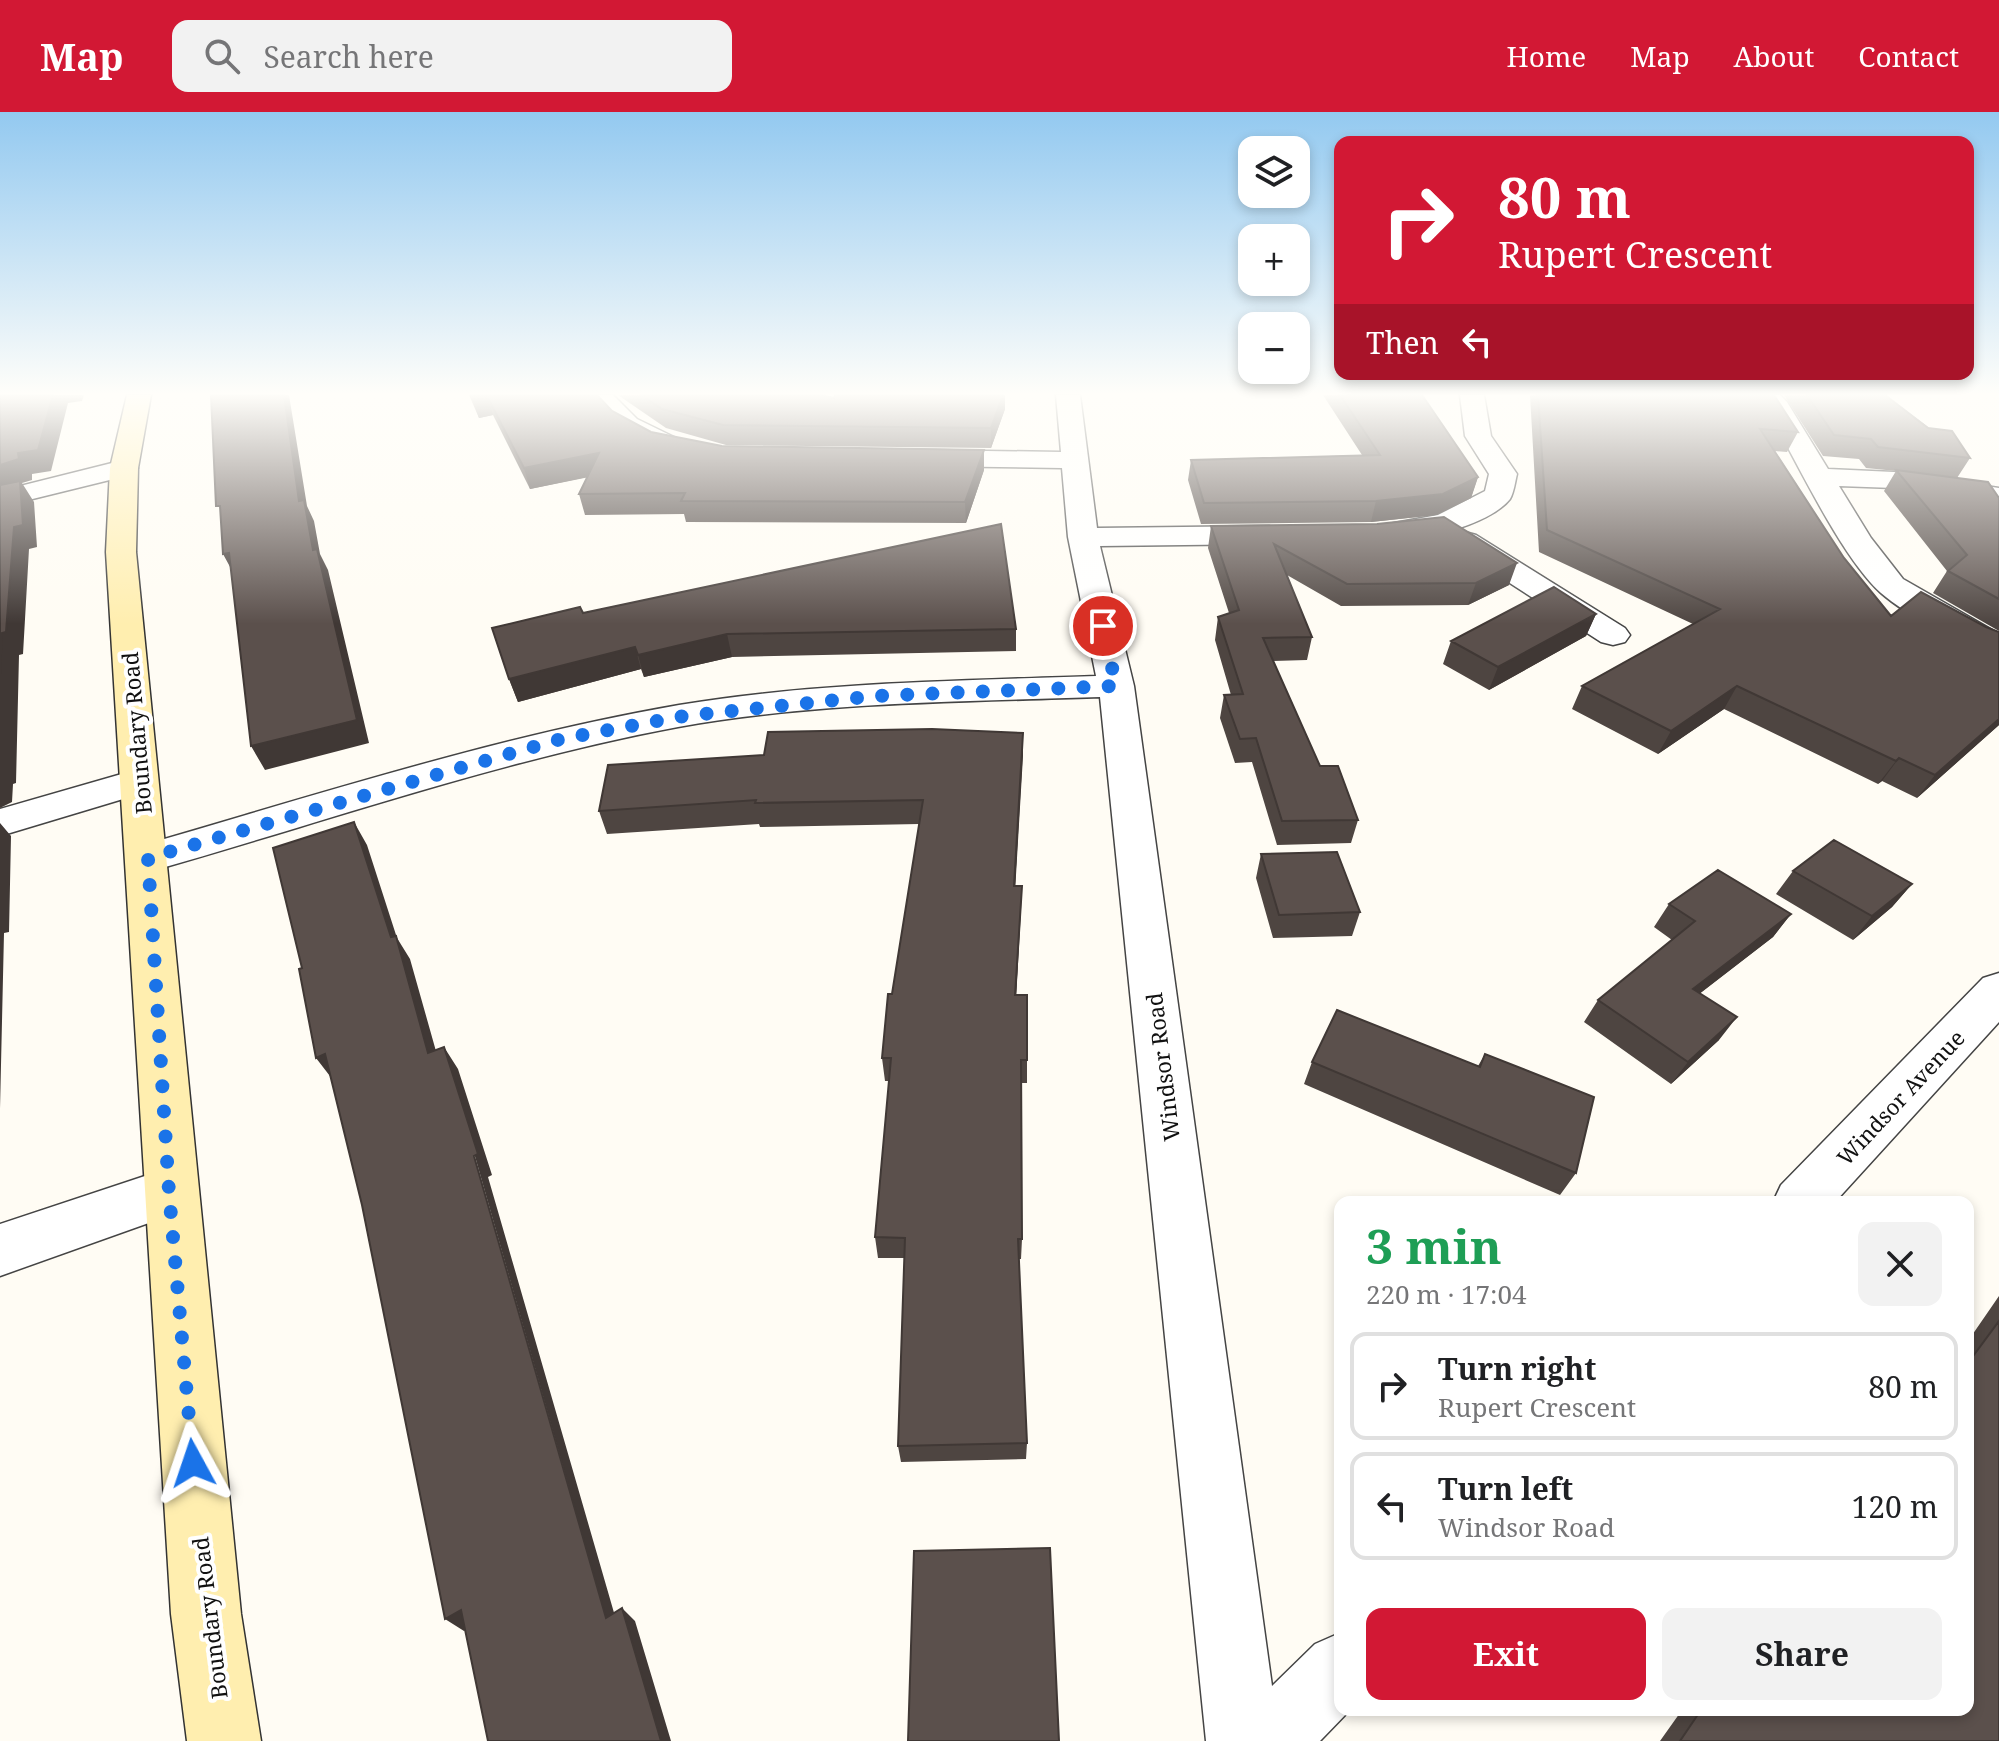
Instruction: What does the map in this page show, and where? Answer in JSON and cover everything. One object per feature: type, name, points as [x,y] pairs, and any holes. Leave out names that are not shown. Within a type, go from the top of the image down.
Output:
[{"type":"street","points":[[0,499],[112,471]]},
{"type":"street","name":"Boundary Road","points":[[124,471],[121,552],[148,858],[169,1192],[206,1614],[224,1741]]},
{"type":"street","name":"Windsor Road","points":[[1077,471],[1083,537],[1116,686],[1243,1741]]},
{"type":"street","points":[[1371,534],[1443,526],[1475,512],[1498,495],[1501,471]]},
{"type":"street","points":[[1818,471],[1858,542],[1892,586],[1954,625],[1999,647]]},
{"type":"street","points":[[1822,477],[1909,482],[1999,496]]},
{"type":"street","points":[[1443,526],[1613,635]]},
{"type":"street","points":[[1083,537],[1291,535]]},
{"type":"street","points":[[148,858],[561,739],[684,716],[875,696],[1116,686]]},
{"type":"street","points":[[0,823],[139,781]]},
{"type":"street","name":"Windsor Avenue","points":[[1806,1196],[1999,991]]},
{"type":"street","points":[[0,1250],[169,1192]]},
{"type":"street","points":[[1269,1741],[1334,1675]]},
{"type":"building","points":[[214,471],[295,471],[299,501],[304,500],[313,550],[317,549],[357,720],[251,746],[229,553],[223,554],[220,506],[216,506]]},
{"type":"building","points":[[590,471],[976,471],[965,502],[681,501],[685,493],[579,494]]},
{"type":"building","points":[[1194,471],[1474,471],[1478,477],[1443,494],[1376,501],[1204,503]]},
{"type":"building","points":[[1543,471],[1787,471],[1844,558],[1891,616],[1921,592],[1999,632],[1999,719],[1935,775],[1899,758],[1896,761],[1737,686],[1671,731],[1582,686],[1720,609],[1547,530]]},
{"type":"building","points":[[1897,471],[1988,482],[1999,498],[1999,599],[1948,571],[1967,555]]},
{"type":"building","points":[[20,481],[23,525],[14,527],[0,674],[0,485]]},
{"type":"building","points":[[1444,517],[1517,563],[1476,583],[1347,584],[1274,544],[1312,637],[1263,638],[1320,766],[1338,766],[1358,820],[1282,821],[1256,738],[1240,739],[1224,695],[1243,694],[1218,617],[1239,610],[1211,526],[1377,524]]},
{"type":"building","points":[[1001,524],[1016,629],[727,634],[638,655],[635,647],[509,679],[492,628],[580,607],[583,613]]},
{"type":"building","points":[[1554,587],[1596,614],[1498,667],[1451,641]]},
{"type":"building","points":[[932,729],[1023,733],[1014,886],[1022,886],[1015,995],[1027,995],[1027,1060],[1021,1060],[1022,1239],[1018,1239],[1027,1443],[898,1446],[905,1238],[875,1237],[891,1058],[882,1058],[888,994],[892,994],[923,800],[755,803],[756,800],[599,811],[608,765],[764,755],[768,732]]},
{"type":"building","points":[[354,822],[391,937],[396,936],[428,1053],[444,1047],[478,1154],[474,1156],[606,1618],[622,1608],[661,1741],[488,1741],[461,1610],[445,1619],[362,1205],[325,1054],[316,1058],[299,969],[302,968],[273,848]]},
{"type":"building","points":[[1834,840],[1912,884],[1872,916],[1793,871]]},
{"type":"building","points":[[1337,852],[1360,912],[1279,915],[1261,854]]},
{"type":"building","points":[[1718,870],[1791,914],[1693,989],[1737,1017],[1688,1062],[1598,1000],[1695,921],[1669,904]]},
{"type":"building","points":[[1337,1010],[1480,1067],[1485,1054],[1594,1097],[1576,1173],[1312,1062]]},
{"type":"building","points":[[1999,1321],[1999,1741],[1680,1741],[1697,1716],[1974,1716],[1974,1355]]},
{"type":"building","points":[[1050,1548],[1059,1741],[908,1741],[914,1551]]},
{"type":"route","points":[[193,1463],[169,1192],[148,858],[561,739],[684,716],[875,696],[1116,686],[1103,626]]}]
